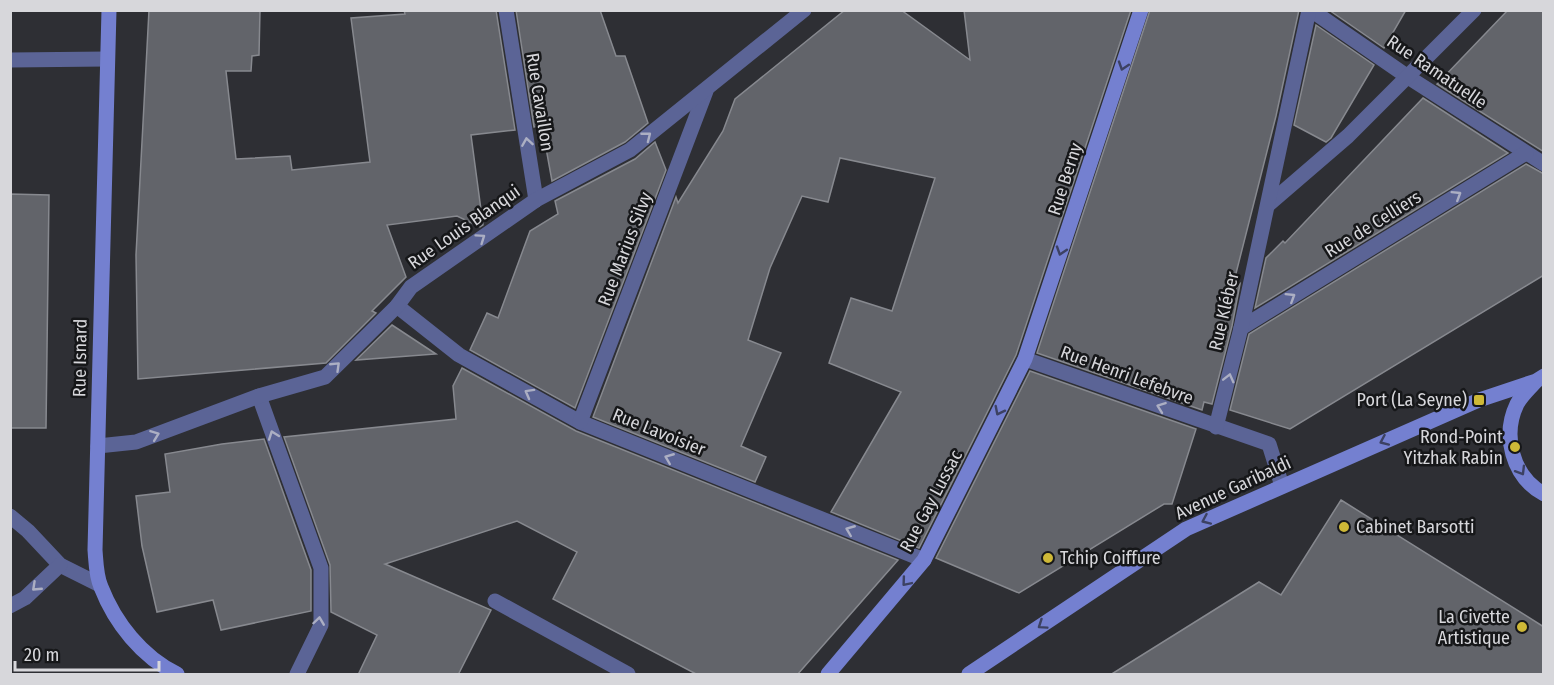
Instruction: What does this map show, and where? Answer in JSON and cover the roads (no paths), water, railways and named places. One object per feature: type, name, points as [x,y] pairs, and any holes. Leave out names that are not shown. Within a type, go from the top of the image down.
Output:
[{"type":"street","name":"Rue Isnard","points":[[109,10],[94,550],[100,585],[117,620],[147,655],[171,673]]},
{"type":"street","name":"Rue Cavaillon","points":[[506,10],[536,200]]},
{"type":"street","name":"Rue Louis Blanqui","points":[[98,446],[136,442],[259,396],[325,377],[397,306],[411,287],[536,200],[630,150],[804,10]]},
{"type":"street","name":"Rue Berny","points":[[1025,359],[1141,10]]},
{"type":"street","name":"Rue Ramatuelle","points":[[1310,10],[1408,77],[1544,164]]},
{"type":"street","name":"Rue Kléber","points":[[1216,427],[1269,204],[1310,10]]},
{"type":"street","points":[[1269,204],[1348,136],[1474,10]]},
{"type":"street","points":[[10,60],[107,59]]},
{"type":"street","name":"Rue Marius Silvy","points":[[580,422],[706,90]]},
{"type":"street","name":"Rue de Celliers","points":[[1241,328],[1526,153]]},
{"type":"street","name":"Rue Lavoisier","points":[[397,306],[459,355],[580,422],[924,560]]},
{"type":"street","name":"Rue Henri Lefebvre","points":[[1025,359],[1269,444],[1282,486]]},
{"type":"street","name":"Rue Gay Lussac","points":[[828,675],[924,560],[1025,359]]},
{"type":"street","points":[[1541,378],[1518,402],[1510,426],[1512,452],[1521,474],[1537,491],[1544,494]]},
{"type":"street","name":"Avenue Garibaldi","points":[[969,675],[1186,529],[1479,399],[1541,378]]},
{"type":"street","points":[[259,396],[321,568],[321,625],[297,675]]},
{"type":"street","points":[[10,516],[28,531],[60,565],[100,585]]},
{"type":"street","points":[[10,606],[25,598],[60,565]]},
{"type":"street","points":[[495,601],[628,675]]},
{"type":"place","name":"Port (La Seyne)","points":[[1479,400]]},
{"type":"place","name":"Rond-Point Yitzhak Rabin","points":[[1515,447]]},
{"type":"place","name":"Cabinet Barsotti","points":[[1344,527]]},
{"type":"place","name":"Tchip Coiffure","points":[[1048,558]]},
{"type":"place","name":"La Civette Artistique","points":[[1522,627]]}]
